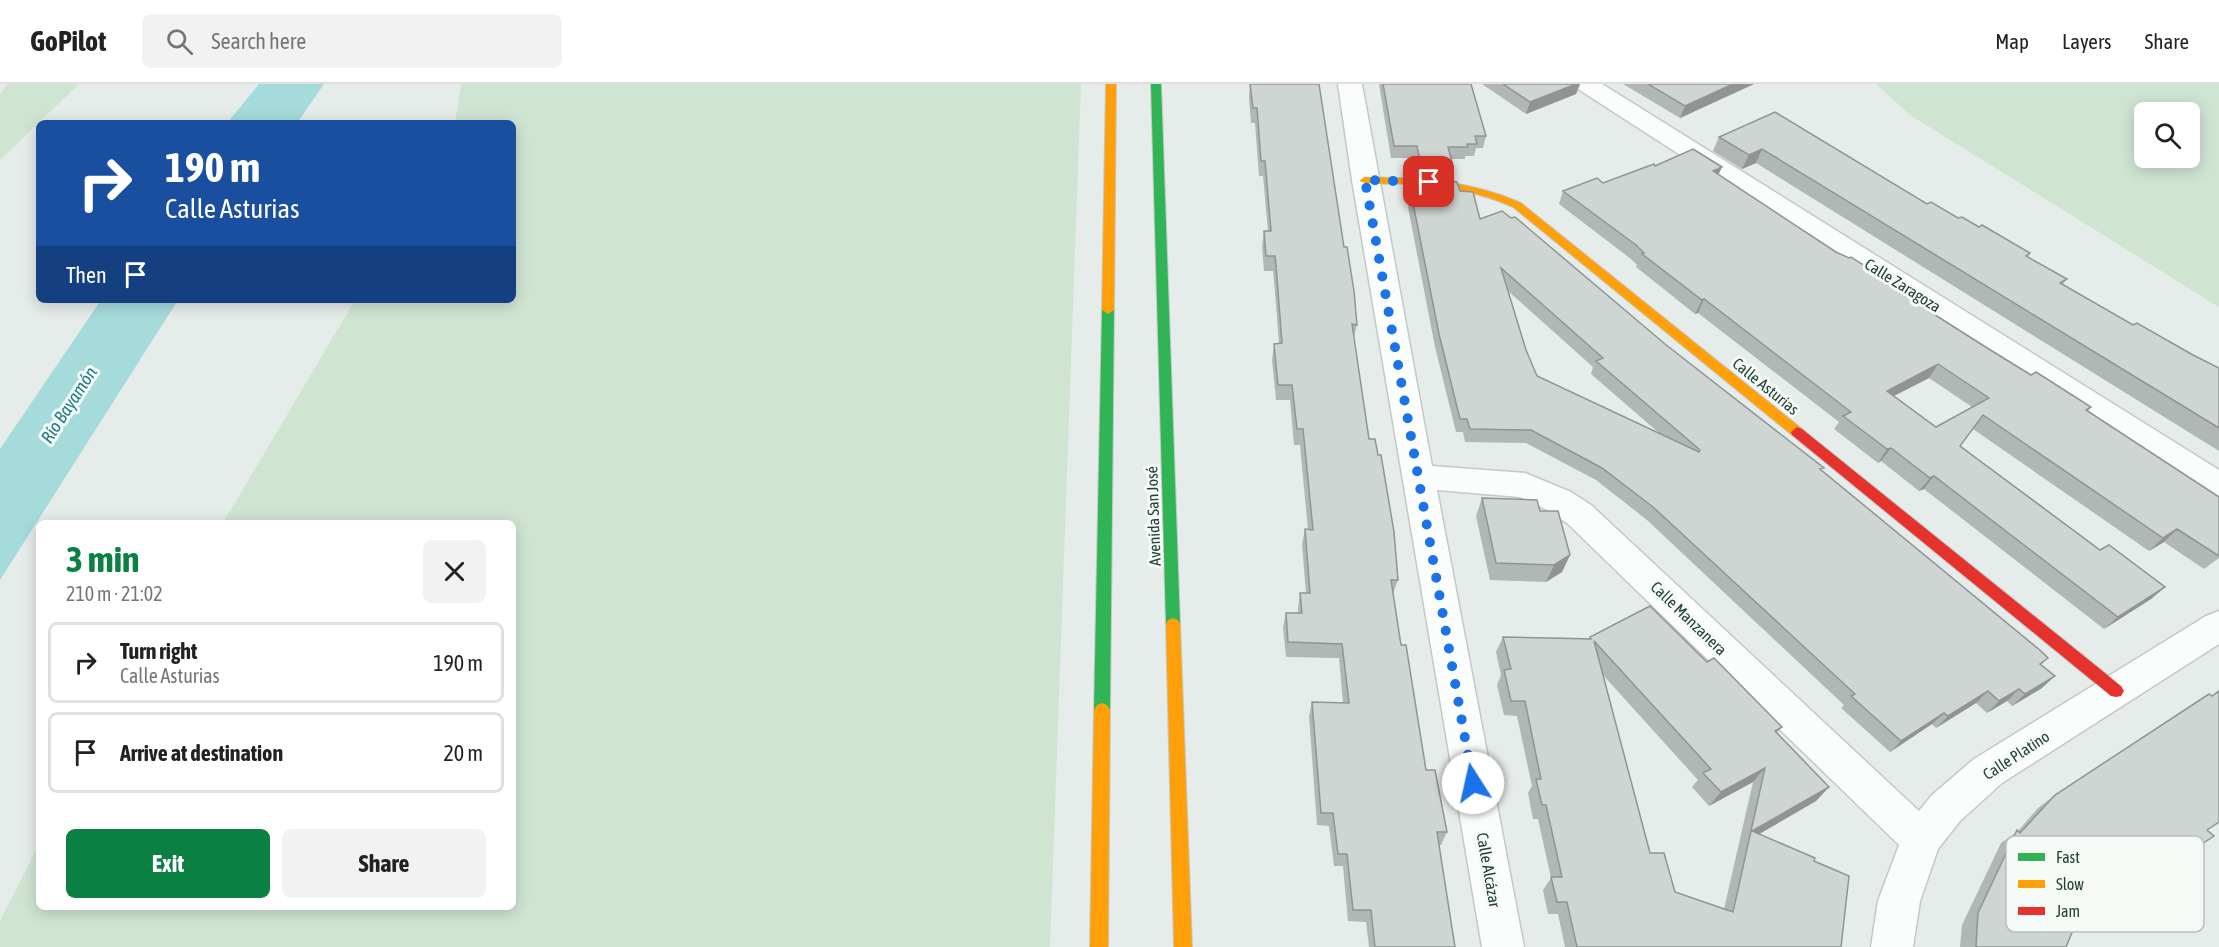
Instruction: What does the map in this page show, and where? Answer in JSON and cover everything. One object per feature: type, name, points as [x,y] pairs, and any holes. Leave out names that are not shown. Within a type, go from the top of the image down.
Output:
[{"type":"main road","points":[[1100,947],[1111,84]]},
{"type":"main road","name":"Avenida San José","points":[[1155,84],[1183,947]]},
{"type":"main road","name":"Calle Asturias","points":[[1365,180],[1461,184],[1488,190],[1517,205],[2116,691]]},
{"type":"street","name":"Calle Alcázar","points":[[1350,84],[1365,180],[1503,947]]},
{"type":"street","name":"Calle Zaragoza","points":[[1586,84],[2219,486]]},
{"type":"street","name":"Calle Manzanera","points":[[1418,477],[1526,485],[1560,501],[1579,514],[1921,839]]},
{"type":"street","name":"Calle Platino","points":[[1892,947],[1899,901],[1921,839],[1946,808],[1988,771],[2219,626]]},
{"type":"green space","points":[[8,84],[79,84],[42,120],[36,120],[36,125],[0,160],[0,94]]},
{"type":"green space","points":[[461,84],[1081,84],[1050,947],[0,947],[0,921],[36,851],[36,910],[516,910],[516,520],[225,520],[353,303],[516,303],[516,120],[455,120]]},
{"type":"green space","points":[[1876,84],[2219,84],[2219,307],[1910,115]]},
{"type":"water","points":[[259,84],[324,84],[299,120],[229,120]]},
{"type":"water","name":"Río Bayamón","points":[[99,303],[176,303],[38,520],[36,520],[0,580],[0,449]]},
{"type":"building","points":[[1250,84],[1319,84],[1344,247],[1347,247],[1354,291],[1357,325],[1352,324],[1369,439],[1375,439],[1378,455],[1381,455],[1394,532],[1398,580],[1391,580],[1401,645],[1406,645],[1426,770],[1435,770],[1447,832],[1437,832],[1455,947],[1375,947],[1371,910],[1353,910],[1347,854],[1338,854],[1333,813],[1321,813],[1312,702],[1349,703],[1342,644],[1288,642],[1286,613],[1302,613],[1300,593],[1310,593],[1305,529],[1313,530],[1303,429],[1297,429],[1292,385],[1278,385],[1274,344],[1282,343],[1276,265],[1275,256],[1266,256],[1264,231],[1271,231],[1265,161],[1261,161],[1257,108],[1253,108]]},
{"type":"building","points":[[1383,84],[1471,84],[1486,136],[1475,136],[1477,144],[1467,144],[1468,147],[1448,147],[1452,162],[1420,160],[1417,146],[1394,146]]},
{"type":"building","points":[[1503,84],[1576,84],[1530,102]]},
{"type":"building","points":[[1648,84],[1733,84],[1685,106]]},
{"type":"building","points":[[1775,112],[1927,204],[1931,202],[1958,218],[1962,217],[1979,227],[1982,225],[2030,253],[2026,256],[2067,279],[2060,283],[2133,325],[2137,323],[2219,368],[2219,428],[1762,149],[1749,155],[1719,137]]},
{"type":"building","points":[[1693,149],[1722,167],[1713,171],[1836,252],[1851,257],[1884,278],[1880,280],[2031,375],[2036,372],[2091,407],[2086,410],[2219,497],[2219,556],[2177,529],[2163,538],[1983,415],[1960,446],[2100,550],[2109,545],[2165,587],[2118,617],[1934,476],[1930,478],[1843,416],[1851,412],[1642,254],[1644,253],[1636,245],[1563,191],[1597,178],[1603,183],[1654,164],[1655,166]],"holes":[[[1938,364],[1989,398],[1936,427],[1887,391]]]},
{"type":"building","points":[[1425,179],[1457,182],[1460,191],[1473,192],[1480,219],[1502,211],[1511,218],[1515,217],[1665,344],[1824,468],[1820,469],[2041,651],[2048,658],[2040,664],[2055,676],[2025,694],[2019,689],[1999,701],[1988,691],[1948,716],[1944,713],[1901,741],[1851,696],[1855,694],[1653,507],[1602,468],[1531,430],[1470,429],[1467,419],[1460,419],[1439,334],[1411,193],[1416,193],[1415,190],[1427,190]],"holes":[[[1501,268],[1603,358],[1596,361],[1700,450],[1699,452],[1537,376],[1526,350]]]},
{"type":"building","points":[[1482,498],[1537,500],[1540,511],[1558,511],[1570,555],[1554,565],[1496,563]]},
{"type":"building","points":[[1650,606],[1707,662],[1714,658],[1782,727],[1775,731],[1829,787],[1752,831],[1815,858],[1814,861],[1849,876],[1841,947],[1577,947],[1567,902],[1557,902],[1551,877],[1562,877],[1546,805],[1542,805],[1536,779],[1541,779],[1525,701],[1511,701],[1504,670],[1511,669],[1503,637],[1591,639],[1590,637]],"holes":[[[1594,641],[1711,769],[1703,773],[1721,792],[1765,768],[1733,912],[1675,892],[1664,853],[1650,853]]]},
{"type":"building","points":[[2219,691],[2219,822],[2207,830],[2214,836],[2204,843],[2204,836],[2014,836],[2017,830],[2020,833],[2055,795],[2209,694],[2212,696]]},
{"type":"building","points":[[2006,853],[2006,932],[2072,932],[2066,947],[1976,947],[1978,913]]},
{"type":"traffic: fast","points":[[1156,84],[1173,624]]},
{"type":"traffic: fast","points":[[1102,710],[1108,310]]},
{"type":"traffic: slow","points":[[1108,310],[1111,84]]},
{"type":"traffic: slow","points":[[1365,180],[1461,186],[1517,205],[1797,432]]},
{"type":"traffic: slow","points":[[1173,624],[1183,947]]},
{"type":"traffic: slow","points":[[1099,947],[1102,710]]},
{"type":"traffic: jam","points":[[1797,432],[2116,691]]},
{"type":"route","points":[[1429,182],[1365,180],[1473,783]]}]
